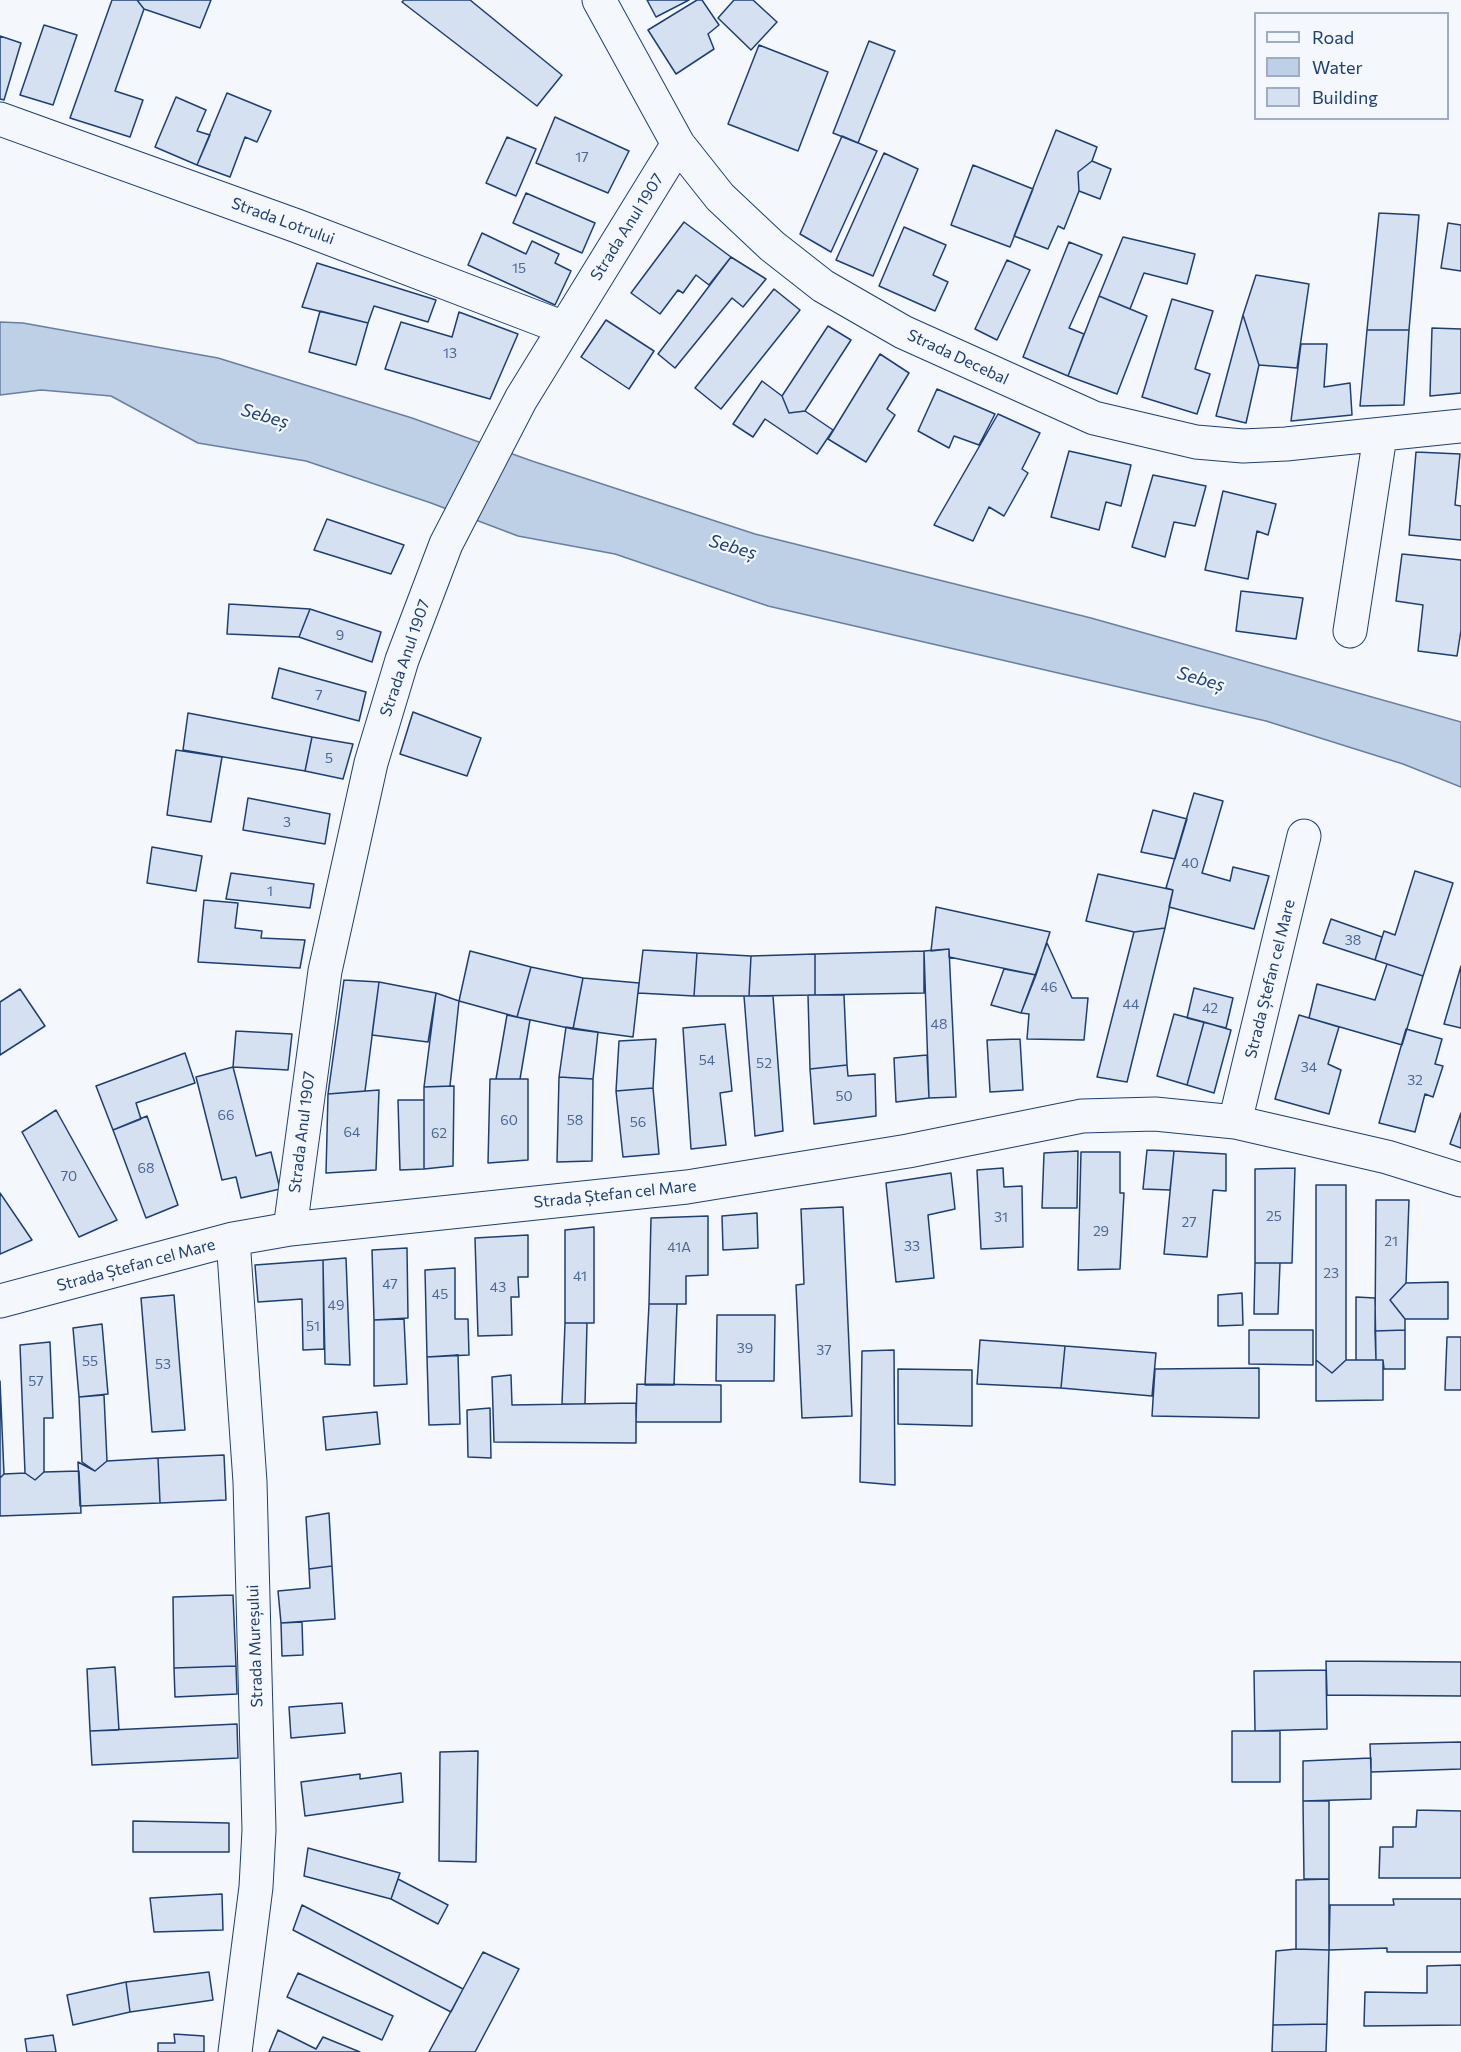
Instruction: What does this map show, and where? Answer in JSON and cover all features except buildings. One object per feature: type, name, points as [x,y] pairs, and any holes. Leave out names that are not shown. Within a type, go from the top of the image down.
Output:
[{"type":"street","name":"Strada Decebal","points":[[599,0],[678,144],[720,197],[772,246],[823,286],[903,332],[1094,418],[1196,442],[1242,446],[1380,436],[1461,426]]},
{"type":"street","name":"Strada Lotrului","points":[[0,119],[297,226],[564,328]]},
{"type":"street","name":"Strada Anul 1907","points":[[290,1228],[323,982],[371,764],[399,670],[446,544],[521,399],[678,144]]},
{"type":"street","points":[[1350,631],[1380,436]]},
{"type":"street","name":"Strada Ștefan cel Mare","points":[[1234,1122],[1304,836]]},
{"type":"street","name":"Strada Ștefan cel Mare","points":[[0,1301],[233,1239],[290,1228],[687,1187],[908,1151],[1082,1116],[1155,1114],[1234,1122],[1387,1157],[1461,1180]]},
{"type":"street","name":"Strada Mureșului","points":[[233,1239],[250,1482],[259,1830],[256,1887],[235,2052]]},
{"type":"water","name":"Sebeș","points":[[0,322],[23,323],[218,358],[412,418],[532,461],[755,534],[1091,618],[1461,722],[1461,787],[1403,764],[1266,721],[768,606],[615,554],[518,536],[431,503],[306,461],[198,443],[111,396],[41,390],[0,395]]}]
